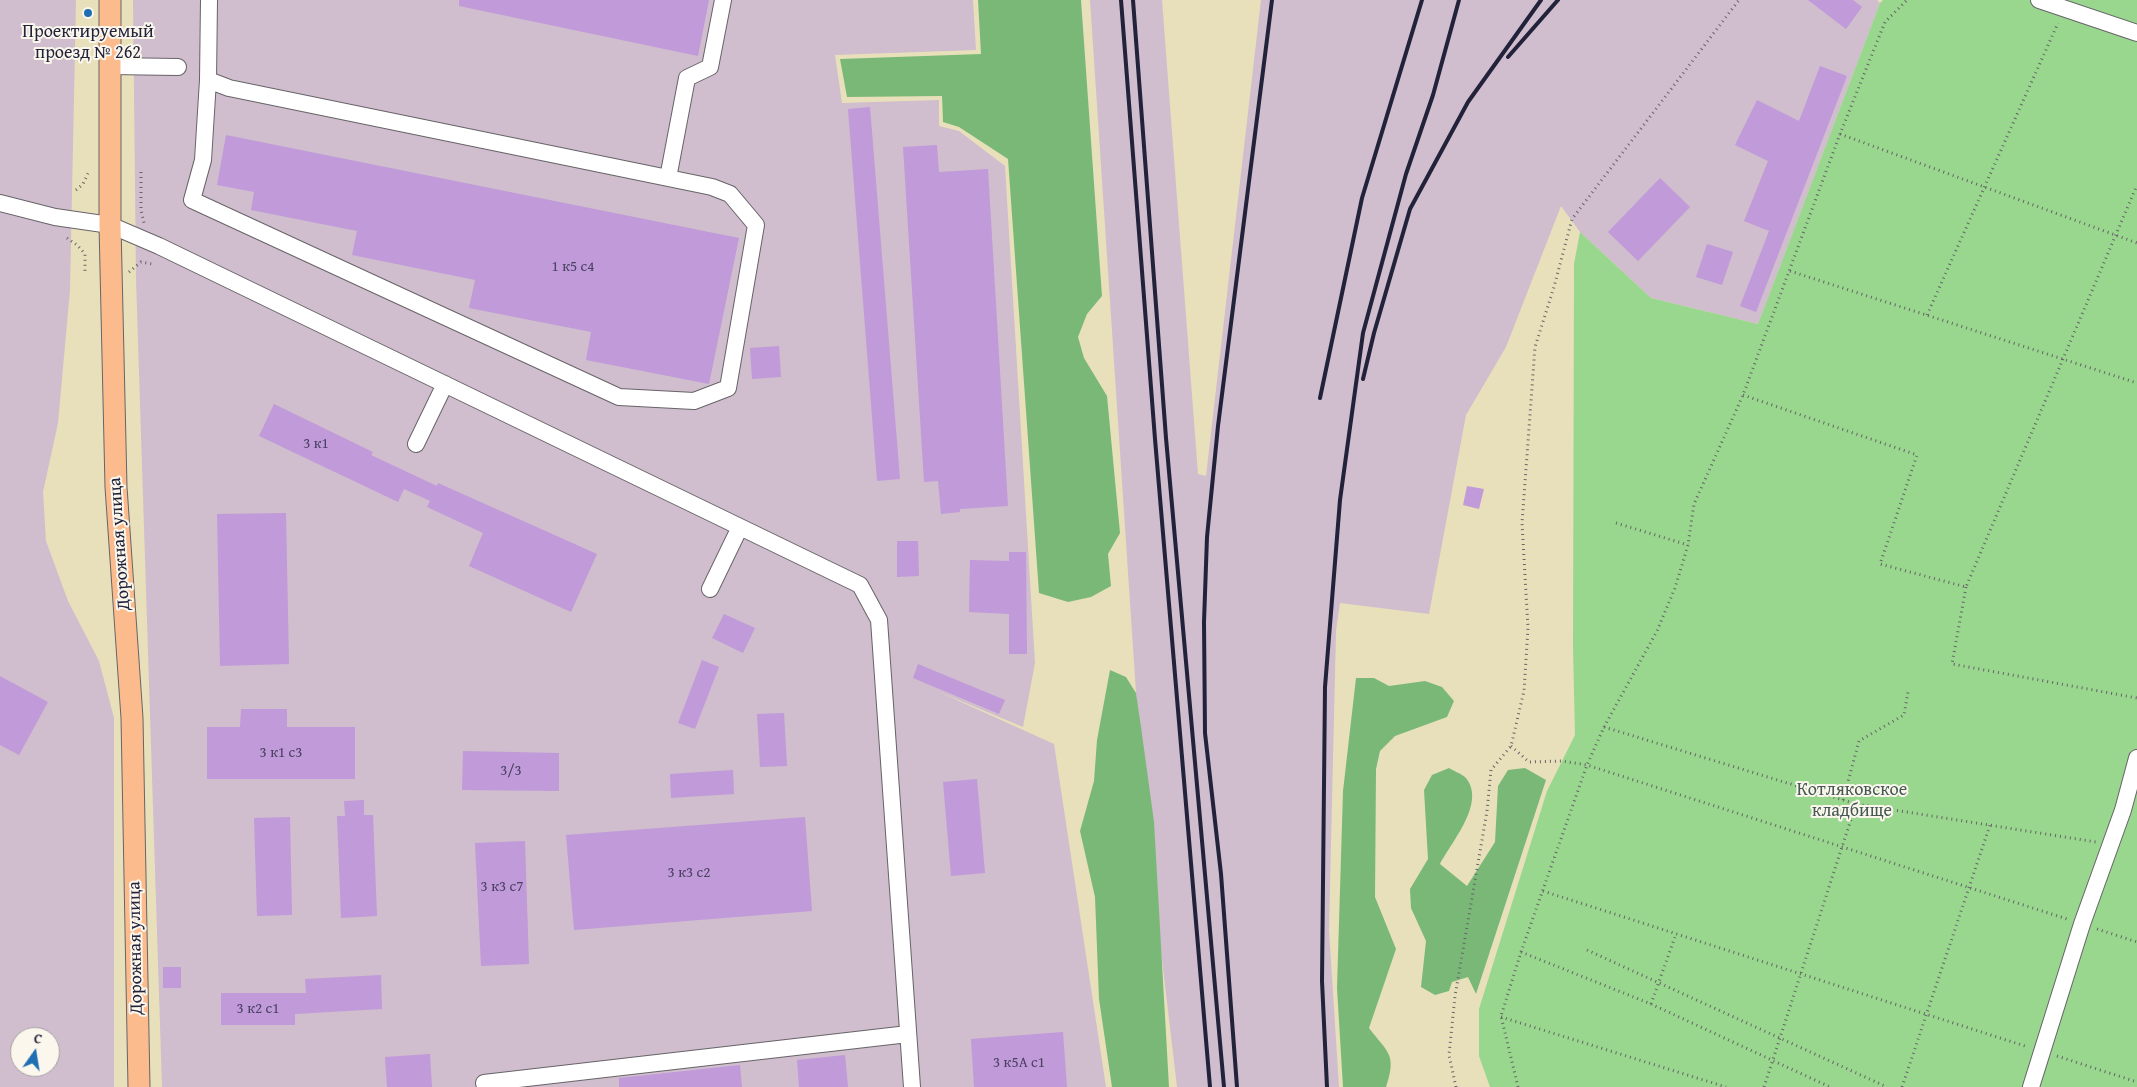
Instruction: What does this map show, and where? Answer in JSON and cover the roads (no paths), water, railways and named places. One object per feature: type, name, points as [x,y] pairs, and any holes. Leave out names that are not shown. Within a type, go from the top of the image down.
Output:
[{"type":"main road","name":"Дорожная улица","points":[[110,0],[110,224],[116,487],[132,718],[139,1087]]},
{"type":"street","points":[[208,80],[229,88],[712,187],[730,194],[756,225],[728,388],[694,400],[618,398],[192,200],[203,160],[208,80],[209,0]]},
{"type":"street","points":[[668,178],[686,78],[710,67],[723,0]]},
{"type":"street","points":[[2040,0],[2137,33]]},
{"type":"street","points":[[110,66],[178,66]]},
{"type":"street","points":[[0,203],[55,217],[110,224],[168,250],[860,585],[879,620],[912,1087]]},
{"type":"street","points":[[416,444],[445,384]]},
{"type":"street","points":[[710,590],[740,527]]},
{"type":"street","points":[[2030,1087],[2082,924],[2123,810],[2137,758]]},
{"type":"street","points":[[484,1083],[908,1034]]},
{"type":"railway","points":[[1121,0],[1155,439],[1210,1087]]},
{"type":"railway","points":[[1133,0],[1166,438],[1224,1087]]},
{"type":"railway","points":[[1237,1087],[1221,874],[1205,733],[1204,622],[1207,537],[1218,426],[1272,0]]},
{"type":"railway","points":[[1320,398],[1362,198],[1422,0]]},
{"type":"railway","points":[[1327,1087],[1322,981],[1325,687],[1340,500],[1363,333],[1406,174],[1433,95],[1459,0]]},
{"type":"railway","points":[[1363,379],[1374,333],[1410,209],[1468,102],[1541,0]]},
{"type":"railway","points":[[1508,57],[1558,0]]},
{"type":"place","name":"Проектируемый проезд № 262","points":[[88,13]]},
{"type":"park label","name":"Котляковское кладбище","points":[[1852,800]]}]
